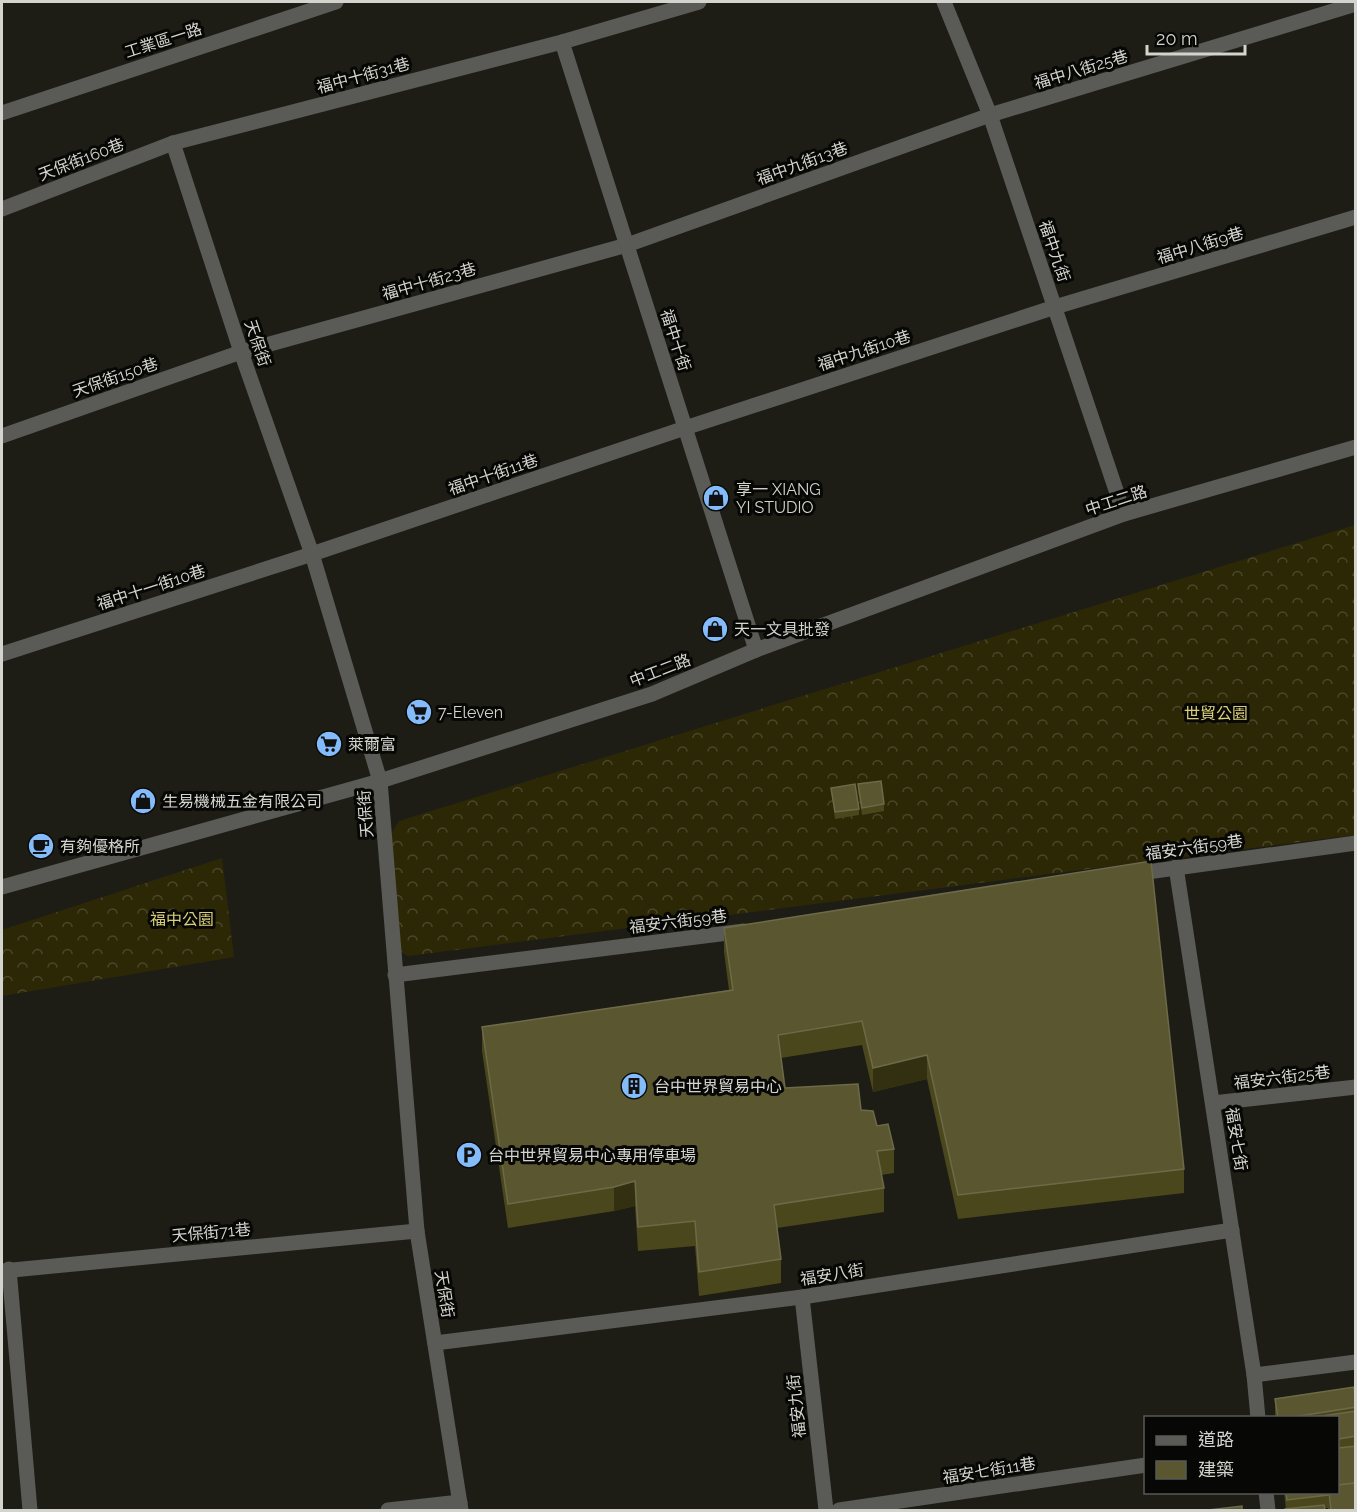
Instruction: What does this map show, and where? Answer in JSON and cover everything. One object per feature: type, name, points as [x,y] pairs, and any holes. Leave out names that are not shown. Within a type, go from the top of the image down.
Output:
[{"type":"street","name":"工業區一路","points":[[2,113],[336,2]]},
{"type":"street","name":"福中十街31巷","points":[[173,143],[562,42],[699,2]]},
{"type":"street","name":"福中九街","points":[[944,2],[990,116],[1124,514]]},
{"type":"street","name":"福中八街25巷","points":[[990,116],[1356,4]]},
{"type":"street","name":"福中十街","points":[[562,42],[756,650]]},
{"type":"street","name":"福中九街13巷","points":[[627,245],[990,116]]},
{"type":"street","name":"天保街160巷","points":[[2,209],[173,143]]},
{"type":"street","name":"天保街","points":[[173,143],[241,352],[312,554],[380,781],[417,1231],[460,1506]]},
{"type":"street","name":"福中八街9巷","points":[[1055,307],[1356,217]]},
{"type":"street","name":"福中十街23巷","points":[[241,352],[627,245]]},
{"type":"street","name":"福中九街10巷","points":[[685,428],[1055,307]]},
{"type":"street","name":"天保街150巷","points":[[2,436],[241,352]]},
{"type":"street","name":"福中十街11巷","points":[[312,554],[685,428]]},
{"type":"street","name":"中工二路","points":[[2,887],[380,781],[652,694],[756,650],[1124,514],[1356,447]]},
{"type":"street","name":"福中十一街10巷","points":[[2,654],[312,554]]},
{"type":"street","name":"福安六街59巷","points":[[1118,876],[1356,843]]},
{"type":"street","name":"福安七街","points":[[1176,867],[1254,1375],[1258,1416]]},
{"type":"street","name":"福安六街59巷","points":[[395,975],[758,929]]},
{"type":"street","name":"福安六街25巷","points":[[1213,1103],[1356,1087]]},
{"type":"street","name":"福安八街","points":[[435,1342],[802,1297],[1232,1230]]},
{"type":"street","name":"天保街71巷","points":[[5,1270],[417,1231]]},
{"type":"street","points":[[5,1270],[30,1510]]},
{"type":"street","name":"福安九街","points":[[802,1297],[826,1510]]},
{"type":"street","points":[[1254,1375],[1356,1362]]},
{"type":"street","name":"福安七街11巷","points":[[839,1510],[1144,1465]]},
{"type":"street","points":[[1266,1494],[1268,1510]]},
{"type":"street","points":[[388,1510],[460,1506]]},
{"type":"green space","name":"世貿公園","points":[[1355,525],[1355,835],[408,956],[392,946],[384,845],[399,821]]},
{"type":"green space","name":"福中公園","points":[[222,858],[234,957],[2,996],[2,930]]},
{"type":"building","points":[[881,781],[884,804],[862,808],[858,784]]},
{"type":"building","points":[[855,784],[859,809],[835,812],[831,788]]},
{"type":"building","name":"台中世界貿易中心","points":[[1151,861],[1184,1169],[958,1195],[927,1055],[873,1068],[862,1021],[778,1035],[785,1088],[858,1084],[861,1110],[873,1111],[877,1126],[888,1124],[894,1149],[877,1151],[884,1188],[774,1205],[781,1259],[699,1272],[695,1221],[638,1227],[635,1181],[614,1187],[508,1204],[482,1027],[733,990],[724,928]]},
{"type":"building","points":[[1354,1387],[1356,1407],[1300,1416],[1278,1416],[1275,1399]]},
{"type":"building","points":[[1356,1411],[1356,1436],[1339,1439],[1339,1416],[1322,1416]]},
{"type":"building","points":[[1356,1446],[1356,1483],[1339,1485],[1339,1448]]},
{"type":"building","points":[[1356,1483],[1356,1510],[1331,1510],[1329,1494],[1339,1494],[1339,1485]]},
{"type":"building","points":[[1286,1494],[1328,1494],[1328,1495],[1287,1500]]},
{"type":"building","points":[[1324,1505],[1325,1510],[1285,1510],[1285,1509]]},
{"type":"building","points":[[1242,1506],[1242,1510],[1208,1510]]},
{"type":"place","name":"享一 XIANG YI STUDIO","points":[[716,498]]},
{"type":"place","name":"天一文具批發","points":[[715,629]]},
{"type":"place","name":"7-Eleven","points":[[419,712]]},
{"type":"place","name":"萊爾富","points":[[329,744]]},
{"type":"place","name":"生易機械五金有限公司","points":[[143,801]]},
{"type":"place","name":"有夠優格所","points":[[41,846]]},
{"type":"place","name":"台中世界貿易中心","points":[[634,1086]]},
{"type":"place","name":"台中世界貿易中心專用停車場","points":[[469,1155]]}]
